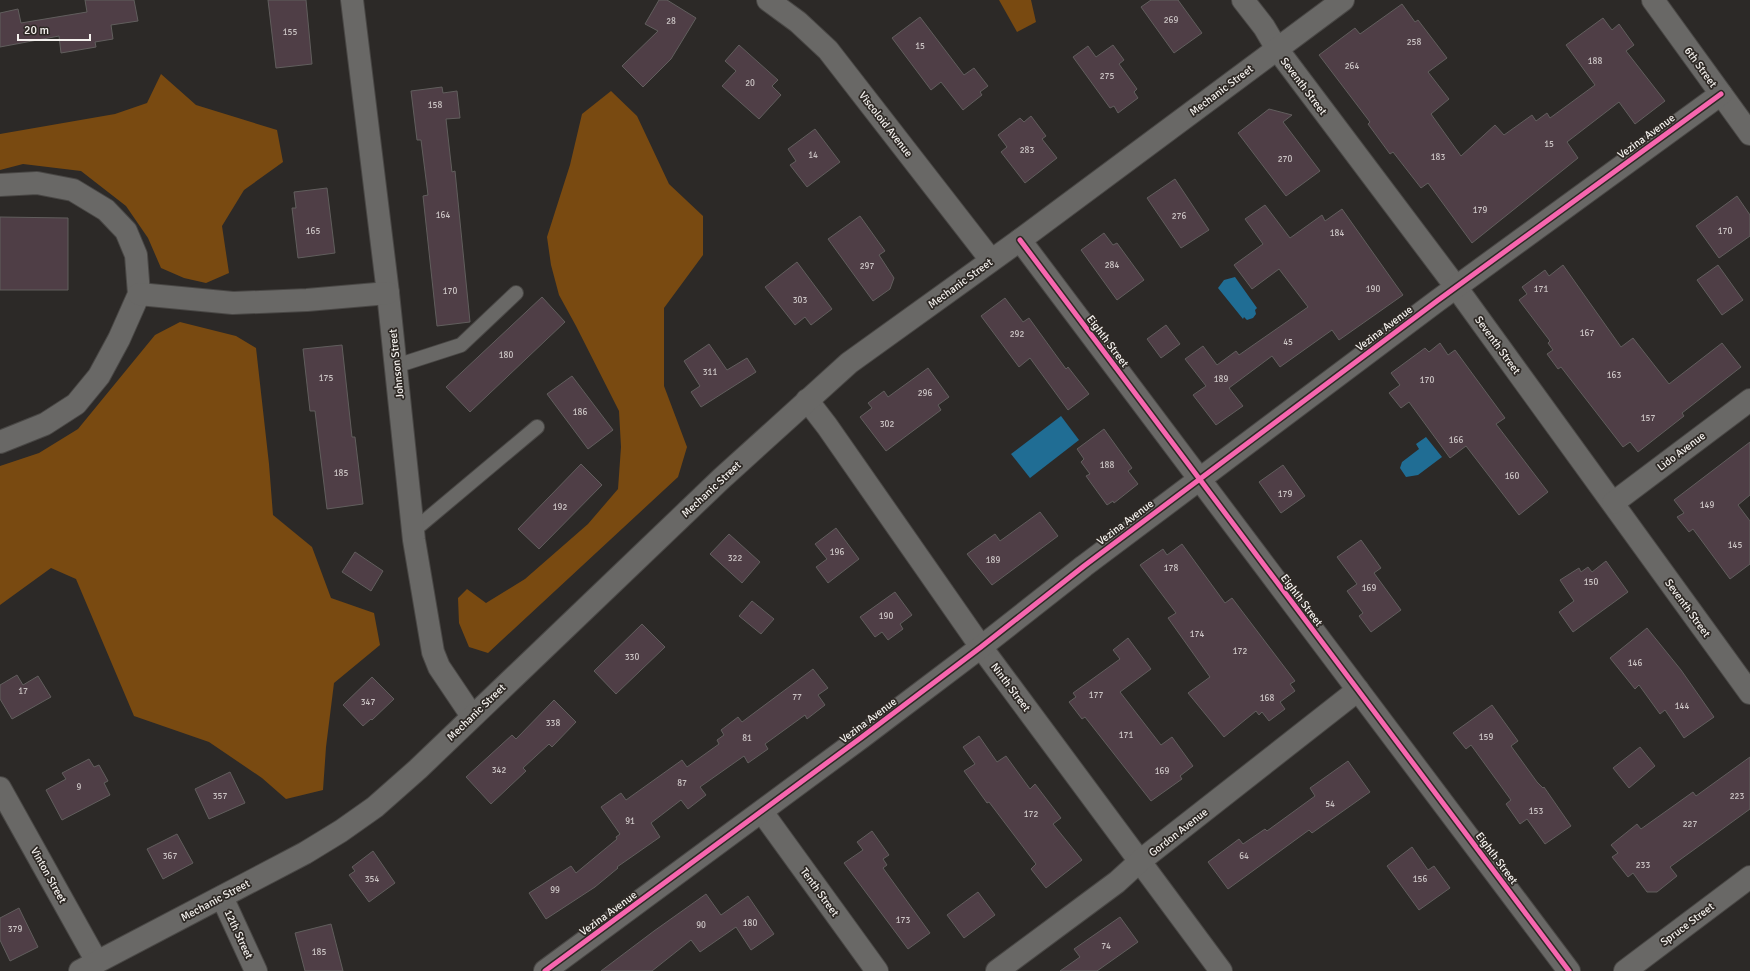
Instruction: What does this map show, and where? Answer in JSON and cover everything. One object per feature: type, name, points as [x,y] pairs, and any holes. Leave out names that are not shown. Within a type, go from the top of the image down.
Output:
[{"type":"street","name":"Johnson Street","points":[[352,0],[388,293],[413,531],[433,652],[439,667],[472,716]]},
{"type":"street","name":"Viscoloid Avenue","points":[[768,0],[798,22],[828,50],[991,260]]},
{"type":"street","name":"Seventh Street","points":[[1243,0],[1264,27],[1277,49],[1456,287],[1750,693]]},
{"type":"street","name":"Mechanic Street","points":[[89,966],[305,853],[341,831],[369,811],[418,769],[721,479],[849,363],[1020,240],[1344,0]]},
{"type":"street","name":"6th Street","points":[[1653,0],[1750,134]]},
{"type":"street","name":"Vezina Avenue","points":[[545,971],[762,812],[981,647],[1071,576],[1199,479],[1456,287],[1720,94]]},
{"type":"street","points":[[0,185],[37,183],[73,190],[106,210],[126,232],[136,255],[139,294],[119,339],[99,376],[76,404],[45,424],[0,442]]},
{"type":"street","name":"Eighth Street","points":[[1020,240],[1569,971]]},
{"type":"street","points":[[139,294],[233,303],[307,300],[388,293]]},
{"type":"street","name":"Ninth Street","points":[[807,400],[827,426],[981,647],[1221,971]]},
{"type":"street","name":"Lido Avenue","points":[[1613,503],[1750,400]]},
{"type":"street","name":"Gordon Avenue","points":[[997,971],[1118,882],[1140,861],[1358,690]]},
{"type":"street","name":"Vinton Street","points":[[0,788],[89,966]]},
{"type":"street","name":"Tenth Street","points":[[762,812],[878,971]]},
{"type":"street","name":"Spruce Street","points":[[1624,971],[1750,877]]},
{"type":"street","name":"12th Street","points":[[222,897],[256,971]]},
{"type":"lane","points":[[396,366],[461,345],[516,293]]},
{"type":"lane","points":[[413,531],[537,427]]},
{"type":"shaded area","points":[[999,0],[1031,0],[1036,22],[1017,32]]},
{"type":"shaded area","points":[[161,74],[196,105],[277,130],[283,162],[244,190],[222,226],[229,273],[206,283],[184,278],[161,268],[148,238],[126,206],[81,171],[23,164],[0,170],[0,134],[115,114],[147,103]]},
{"type":"shaded area","points":[[611,91],[637,116],[669,184],[703,216],[703,255],[664,308],[664,386],[687,447],[678,477],[488,653],[469,647],[459,623],[458,598],[467,589],[486,603],[525,579],[588,524],[618,489],[621,447],[619,411],[559,295],[551,265],[547,237],[570,165],[582,114]]},
{"type":"shaded area","points":[[180,322],[236,336],[256,348],[273,515],[312,547],[331,598],[374,613],[380,645],[334,683],[326,747],[323,790],[286,799],[262,778],[209,742],[134,716],[76,579],[51,568],[0,605],[0,466],[39,453],[78,429],[155,335]]},
{"type":"water","points":[[1235,277],[1257,308],[1255,310],[1256,314],[1253,318],[1247,320],[1244,317],[1243,319],[1218,288],[1224,280]]},
{"type":"water","points":[[1061,416],[1079,440],[1030,478],[1011,454]]},
{"type":"water","points":[[1426,437],[1442,457],[1418,475],[1406,477],[1400,468],[1402,462],[1419,449],[1416,444]]},
{"type":"building","points":[[85,0],[134,0],[138,21],[111,25],[113,39],[95,42],[96,47],[61,53],[59,36],[0,47],[0,13],[18,9],[21,23],[87,12]]},
{"type":"building","points":[[268,0],[306,0],[312,64],[276,68]]},
{"type":"building","points":[[659,0],[667,0],[696,18],[671,59],[643,87],[622,66],[658,31],[645,24]]},
{"type":"building","points":[[1151,0],[1178,0],[1202,33],[1174,53],[1141,7]]},
{"type":"building","points":[[1402,4],[1415,22],[1418,20],[1447,58],[1428,72],[1449,99],[1431,114],[1461,156],[1495,125],[1504,135],[1532,115],[1536,121],[1547,113],[1550,118],[1595,85],[1566,45],[1603,18],[1612,30],[1619,24],[1634,45],[1626,51],[1665,101],[1635,124],[1619,102],[1567,142],[1578,158],[1472,243],[1428,183],[1421,188],[1393,152],[1390,154],[1368,124],[1370,122],[1319,55],[1355,28],[1360,34]]},
{"type":"building","points":[[920,17],[964,75],[974,68],[988,86],[980,92],[982,95],[963,110],[941,82],[931,90],[892,38]]},
{"type":"building","points":[[739,45],[778,80],[772,86],[781,95],[759,119],[722,86],[736,71],[725,61]]},
{"type":"building","points":[[1113,45],[1124,60],[1119,64],[1137,89],[1134,92],[1138,98],[1118,113],[1114,106],[1110,108],[1073,57],[1088,46],[1096,57]]},
{"type":"building","points":[[442,87],[443,93],[457,91],[460,118],[446,119],[452,172],[455,171],[470,322],[437,326],[423,196],[428,195],[421,140],[417,140],[411,91]]},
{"type":"building","points":[[1269,109],[1292,115],[1283,122],[1320,171],[1286,196],[1238,133]]},
{"type":"building","points":[[1031,116],[1046,136],[1042,139],[1057,158],[1025,183],[1001,152],[1007,147],[998,135],[1020,118],[1024,122]]},
{"type":"building","points":[[815,129],[840,162],[807,187],[790,165],[796,161],[788,149]]},
{"type":"building","points":[[1175,179],[1209,230],[1181,248],[1147,198]]},
{"type":"building","points":[[327,188],[335,253],[298,258],[292,208],[296,208],[294,192]]},
{"type":"building","points":[[1737,196],[1750,215],[1750,236],[1719,258],[1696,226]]},
{"type":"building","points":[[1265,205],[1290,238],[1322,215],[1325,221],[1342,209],[1403,295],[1339,340],[1332,330],[1280,367],[1272,356],[1229,388],[1243,406],[1216,425],[1193,395],[1206,386],[1185,359],[1203,346],[1217,365],[1236,351],[1239,355],[1308,307],[1279,269],[1252,289],[1234,265],[1263,244],[1245,219]]},
{"type":"building","points":[[860,216],[885,251],[879,255],[894,278],[890,289],[873,301],[828,239]]},
{"type":"building","points":[[0,217],[68,218],[68,290],[0,290]]},
{"type":"building","points":[[1104,233],[1113,245],[1117,243],[1144,280],[1117,300],[1081,250]]},
{"type":"building","points":[[797,262],[832,309],[811,325],[805,317],[795,325],[765,287]]},
{"type":"building","points":[[1563,265],[1621,347],[1633,338],[1669,384],[1722,343],[1741,367],[1682,413],[1684,416],[1638,452],[1630,442],[1623,447],[1561,367],[1558,369],[1547,354],[1553,350],[1548,343],[1550,341],[1519,300],[1527,294],[1522,287],[1545,270],[1549,276]]},
{"type":"building","points":[[1718,265],[1743,300],[1722,315],[1697,280]]},
{"type":"building","points":[[542,297],[565,322],[470,412],[446,387]]},
{"type":"building","points":[[1005,298],[1023,322],[1029,318],[1066,369],[1068,367],[1089,394],[1068,410],[1030,358],[1019,367],[981,316]]},
{"type":"building","points":[[1166,325],[1180,344],[1161,358],[1147,339]]},
{"type":"building","points":[[1440,343],[1448,355],[1455,350],[1505,418],[1496,424],[1548,492],[1519,515],[1466,446],[1450,458],[1409,402],[1401,408],[1389,393],[1400,385],[1391,373],[1425,348],[1429,352]]},
{"type":"building","points":[[709,344],[727,370],[747,358],[756,372],[701,407],[691,392],[700,386],[684,361]]},
{"type":"building","points":[[342,345],[352,437],[355,437],[363,504],[327,509],[315,411],[310,411],[303,349]]},
{"type":"building","points":[[928,368],[949,397],[938,405],[941,410],[886,451],[860,417],[872,408],[868,403],[884,391],[888,397]]},
{"type":"building","points":[[572,376],[613,430],[588,449],[547,394]]},
{"type":"building","points":[[1104,429],[1132,468],[1128,471],[1138,484],[1114,503],[1113,501],[1107,505],[1086,476],[1090,474],[1081,462],[1084,459],[1077,449]]},
{"type":"building","points":[[1750,442],[1750,495],[1738,505],[1750,521],[1750,564],[1730,579],[1693,529],[1689,532],[1677,517],[1684,513],[1674,500]]},
{"type":"building","points":[[581,464],[602,485],[539,549],[518,529]]},
{"type":"building","points":[[1283,465],[1305,496],[1281,513],[1259,482]]},
{"type":"building","points":[[1040,512],[1058,536],[992,585],[967,554],[995,534],[1000,541]]},
{"type":"building","points":[[836,528],[859,559],[828,583],[816,567],[827,559],[815,544]]},
{"type":"building","points":[[729,534],[760,562],[742,583],[710,554]]},
{"type":"building","points":[[1361,540],[1381,568],[1374,573],[1401,610],[1371,632],[1359,616],[1363,613],[1347,591],[1357,584],[1337,557]]},
{"type":"building","points":[[1182,544],[1225,603],[1232,598],[1295,681],[1290,684],[1295,691],[1280,702],[1285,709],[1269,721],[1262,712],[1259,715],[1256,711],[1224,737],[1188,693],[1210,677],[1168,618],[1176,613],[1140,565],[1163,549],[1167,555]]},
{"type":"building","points":[[355,552],[383,571],[371,591],[342,572]]},
{"type":"building","points":[[1606,561],[1628,592],[1573,632],[1559,612],[1574,601],[1560,580],[1579,568],[1581,572],[1588,567],[1592,572]]},
{"type":"building","points":[[895,592],[912,615],[900,624],[903,629],[888,640],[882,632],[875,637],[860,617]]},
{"type":"building","points":[[752,601],[774,619],[761,634],[739,616]]},
{"type":"building","points":[[642,624],[665,647],[616,694],[594,671]]},
{"type":"building","points":[[1647,628],[1681,670],[1714,717],[1684,738],[1665,710],[1660,714],[1639,685],[1635,689],[1610,658]]},
{"type":"building","points":[[1128,638],[1151,669],[1120,692],[1161,745],[1172,737],[1193,766],[1180,776],[1182,779],[1151,801],[1085,717],[1082,719],[1069,702],[1076,697],[1073,693],[1120,659],[1113,650]]},
{"type":"building","points":[[813,669],[828,688],[818,695],[825,705],[807,719],[805,715],[765,744],[768,749],[748,763],[744,756],[700,787],[706,795],[688,809],[681,800],[651,823],[660,837],[617,867],[618,868],[595,887],[546,919],[529,893],[571,866],[576,873],[617,839],[616,837],[620,834],[601,807],[621,793],[626,800],[682,760],[687,767],[719,744],[717,740],[724,735],[721,730],[738,717],[742,722]]},
{"type":"building","points":[[17,675],[23,685],[38,676],[51,697],[12,719],[0,699],[0,685]]},
{"type":"building","points":[[372,677],[394,699],[372,720],[371,719],[363,726],[343,705]]},
{"type":"building","points":[[554,700],[576,722],[552,747],[549,744],[523,768],[526,771],[491,804],[466,777],[512,735],[516,739]]},
{"type":"building","points":[[1492,705],[1518,741],[1511,746],[1537,782],[1543,788],[1544,787],[1571,826],[1545,844],[1527,819],[1520,824],[1506,804],[1511,800],[1471,745],[1466,749],[1453,733]]},
{"type":"building","points":[[979,736],[997,762],[1006,756],[1030,789],[1035,784],[1061,818],[1053,824],[1082,860],[1046,888],[1031,869],[1036,864],[989,802],[987,803],[964,771],[975,764],[963,747]]},
{"type":"building","points":[[1640,747],[1655,766],[1629,788],[1613,768]]},
{"type":"building","points":[[1750,757],[1750,809],[1670,867],[1677,876],[1657,892],[1647,892],[1633,873],[1628,877],[1612,857],[1618,853],[1611,845],[1637,824],[1641,829],[1693,792],[1696,796]]},
{"type":"building","points":[[89,759],[94,767],[99,765],[108,781],[104,783],[110,795],[62,820],[46,790],[66,779],[62,773]]},
{"type":"building","points":[[1348,761],[1370,792],[1312,833],[1309,830],[1228,889],[1208,862],[1239,839],[1243,844],[1265,829],[1267,831],[1315,796],[1310,788]]},
{"type":"building","points":[[230,772],[245,803],[209,819],[195,789]]},
{"type":"building","points":[[872,831],[889,855],[883,859],[887,865],[883,868],[930,933],[908,949],[844,863],[863,850],[857,842]]},
{"type":"building","points":[[177,834],[193,863],[163,879],[147,849]]},
{"type":"building","points":[[1412,847],[1428,870],[1434,866],[1450,888],[1419,910],[1387,866]]},
{"type":"building","points":[[373,851],[395,883],[369,902],[349,875],[355,871],[352,867]]},
{"type":"building","points":[[978,892],[995,915],[964,938],[947,915]]},
{"type":"building","points":[[706,894],[721,915],[748,896],[774,934],[751,950],[736,927],[700,952],[691,940],[652,971],[601,971],[654,931]]},
{"type":"building","points":[[19,908],[38,947],[10,961],[0,940],[0,918]]},
{"type":"building","points":[[1120,917],[1138,942],[1097,971],[1060,971],[1080,957],[1074,949]]},
{"type":"building","points":[[331,924],[343,971],[305,971],[295,933]]},
{"type":"cycle path","points":[[545,971],[862,737],[981,647],[1084,566],[1437,301],[1721,94]]},
{"type":"cycle path","points":[[1020,240],[1569,971]]}]
